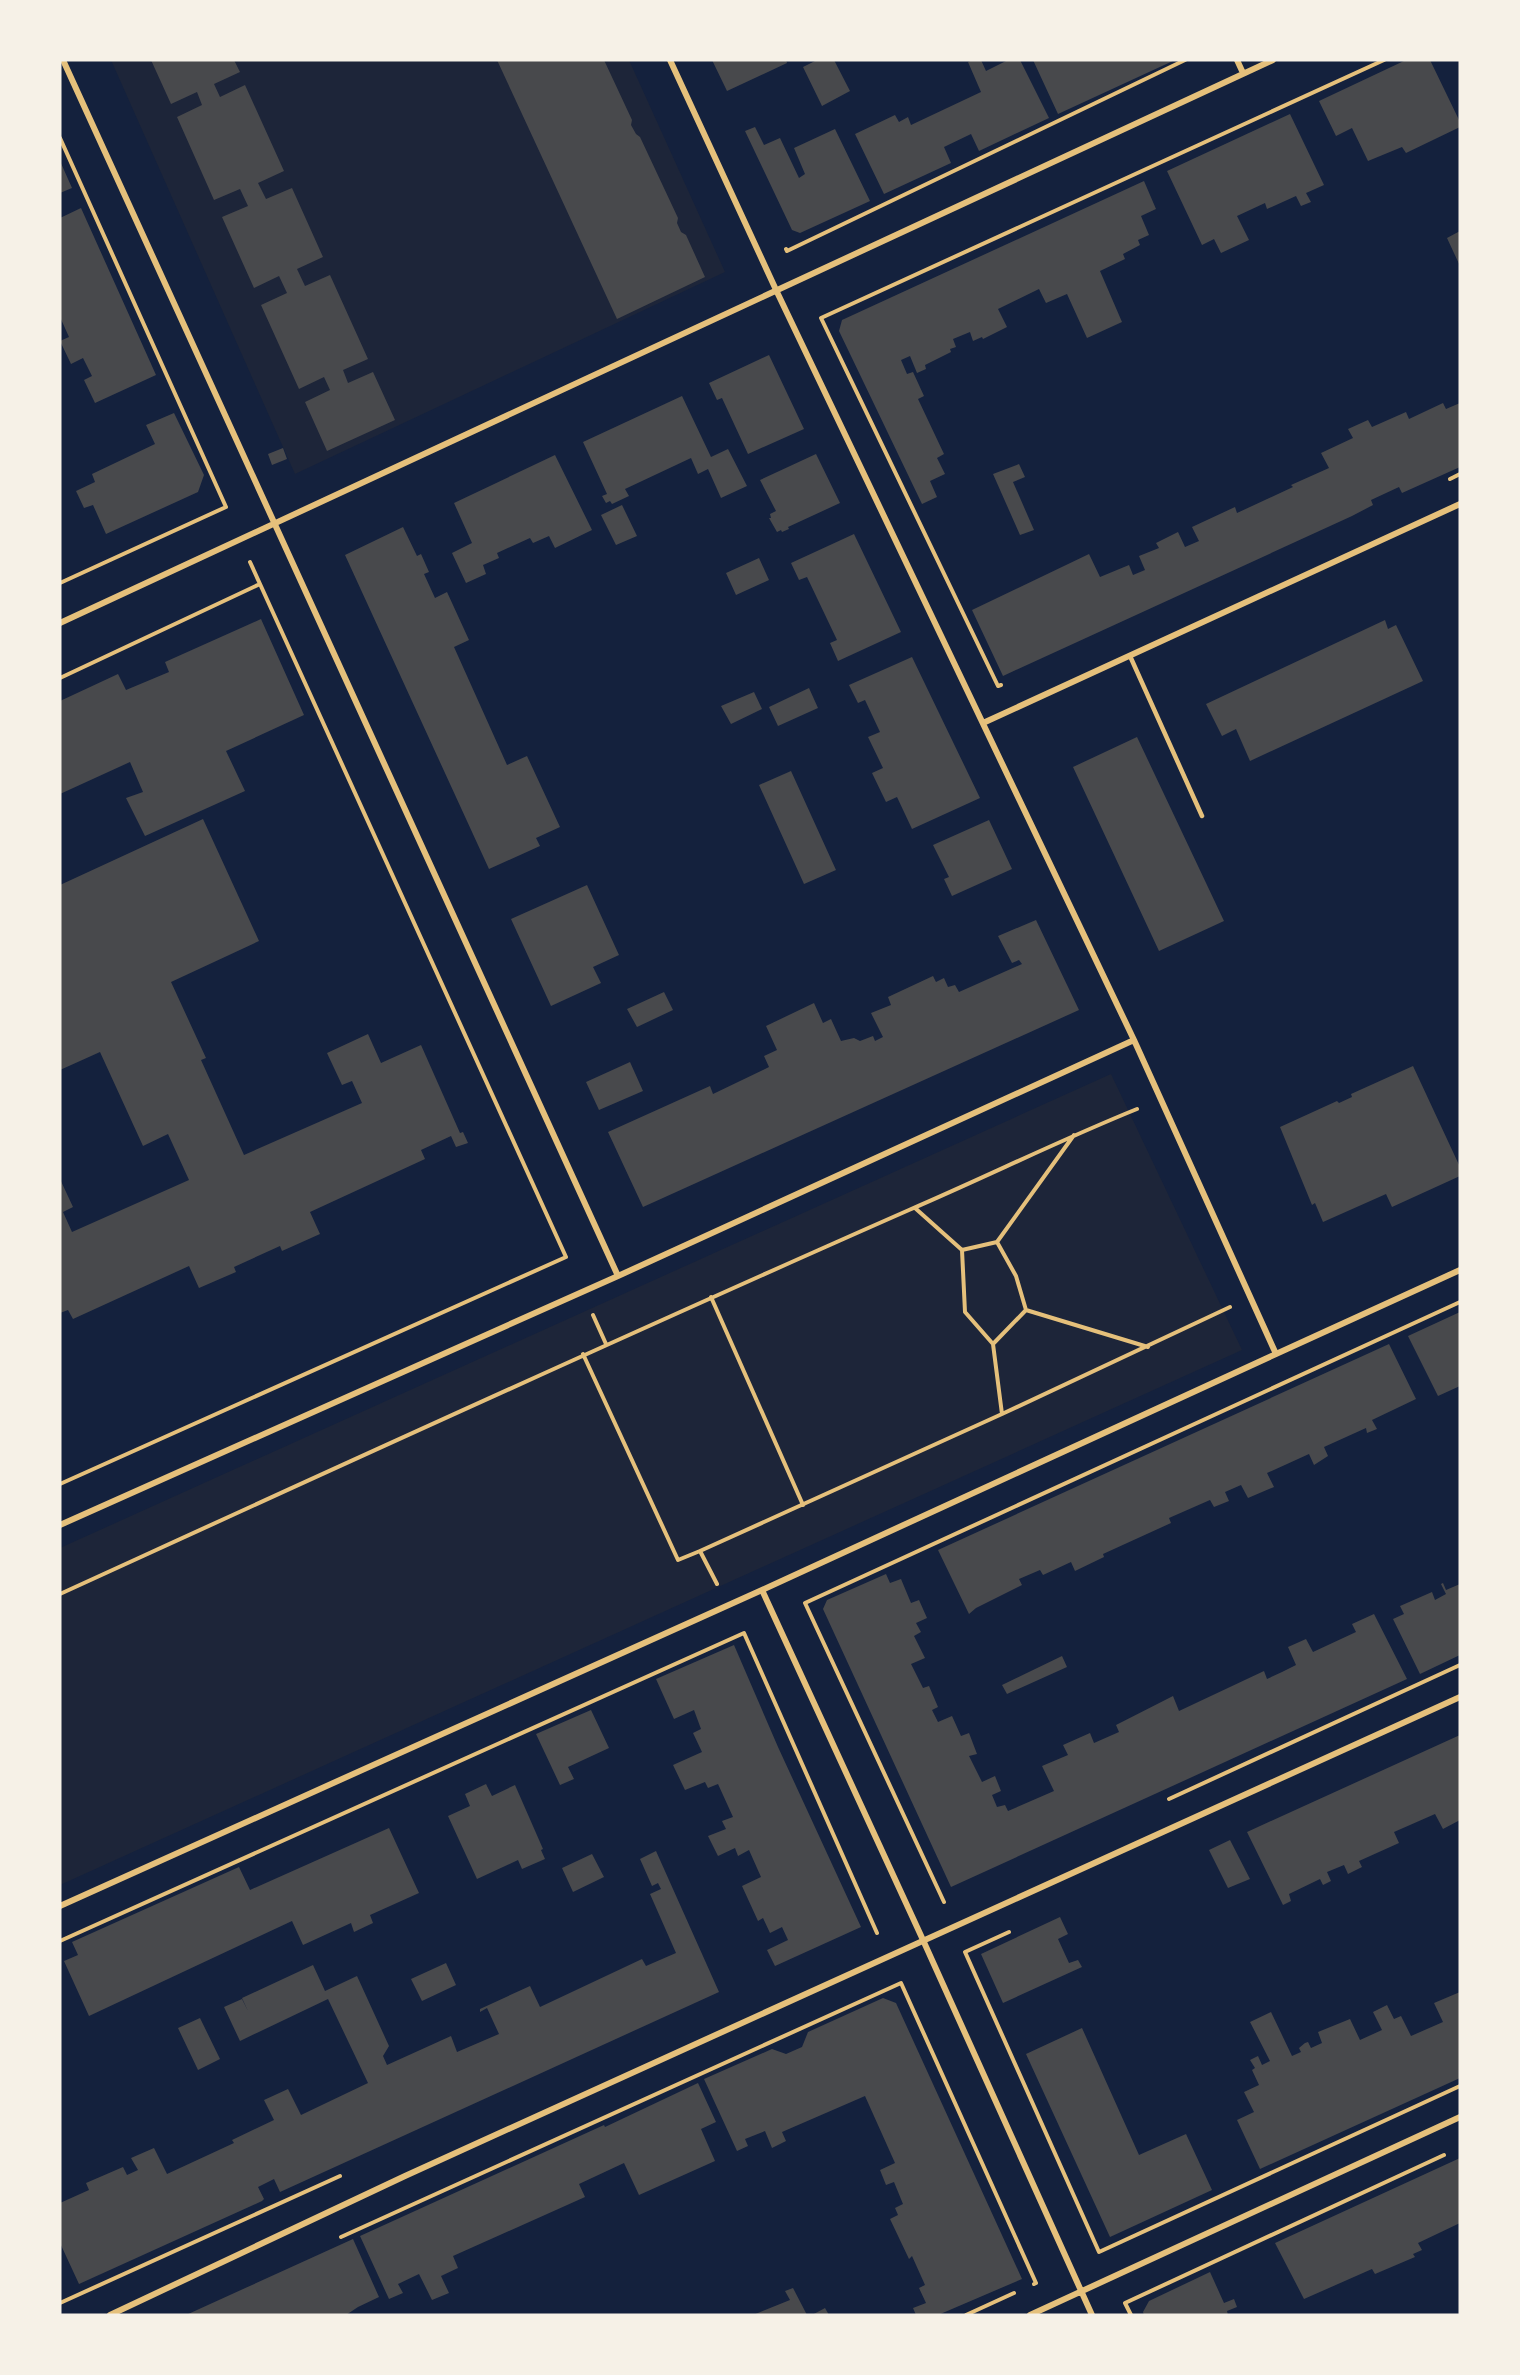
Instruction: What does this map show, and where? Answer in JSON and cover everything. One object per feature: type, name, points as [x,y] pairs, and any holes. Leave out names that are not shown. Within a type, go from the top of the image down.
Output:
[{"type":"street","points":[[63,60],[618,1276]]},
{"type":"street","points":[[670,60],[777,291],[1134,1040],[1252,1296],[1276,1354]]},
{"type":"street","points":[[1237,60],[1243,73]]},
{"type":"street","points":[[60,624],[1273,60]]},
{"type":"street","points":[[983,723],[1460,504]]},
{"type":"street","points":[[60,1525],[618,1276],[1134,1040]]},
{"type":"street","points":[[60,1906],[762,1590],[1460,1270]]},
{"type":"street","points":[[762,1590],[1092,2315]]},
{"type":"street","points":[[110,2315],[405,2176],[1460,1697]]},
{"type":"street","points":[[1030,2315],[1460,2117]]},
{"type":"lane","points":[[1130,656],[1202,816]]},
{"type":"path","points":[[782,240],[787,251],[1185,60]]},
{"type":"path","points":[[1009,681],[998,686],[821,318],[1384,60]]},
{"type":"path","points":[[60,138],[226,507],[60,583]]},
{"type":"path","points":[[1449,479],[1460,474]]},
{"type":"path","points":[[60,678],[260,584],[566,1257],[60,1484]]},
{"type":"path","points":[[60,1594],[583,1354],[915,1208],[1074,1134],[1160,1099]]},
{"type":"path","points":[[962,1250],[997,1242],[1074,1134]]},
{"type":"path","points":[[915,1208],[962,1250],[965,1312],[993,1344],[1002,1414]]},
{"type":"path","points":[[997,1242],[1016,1276],[1026,1310]]},
{"type":"path","points":[[583,1354],[678,1560],[1148,1347],[1252,1296]]},
{"type":"path","points":[[711,1297],[803,1505]]},
{"type":"path","points":[[953,1898],[942,1903],[805,1603],[1460,1302]]},
{"type":"path","points":[[591,1309],[606,1344]]},
{"type":"path","points":[[1026,1310],[1148,1347]]},
{"type":"path","points":[[993,1344],[1026,1310]]},
{"type":"path","points":[[700,1551],[717,1584]]},
{"type":"path","points":[[60,1941],[744,1633],[878,1932],[867,1937]]},
{"type":"path","points":[[1158,1804],[1460,1665]]},
{"type":"path","points":[[1019,1928],[965,1952],[1099,2252],[1460,2086]]},
{"type":"path","points":[[330,2242],[901,1983],[1036,2283],[1026,2288]]},
{"type":"path","points":[[1131,2315],[1125,2303],[1449,2152]]},
{"type":"path","points":[[60,2303],[344,2174]]},
{"type":"path","points":[[966,2315],[1016,2292]]},
{"type":"shaded area","points":[[111,60],[629,60],[725,272],[295,474]]},
{"type":"shaded area","points":[[1111,1074],[1242,1350],[60,1885],[60,1548]]},
{"type":"building","points":[[151,60],[234,60],[240,72],[214,84],[220,97],[245,85],[284,171],[258,183],[266,199],[292,188],[323,257],[297,269],[305,286],[330,275],[368,359],[343,370],[348,383],[373,372],[395,420],[327,451],[305,402],[330,390],[324,377],[299,389],[261,305],[287,293],[279,276],[254,288],[222,217],[248,206],[240,189],[214,200],[177,117],[202,105],[197,92],[171,104]]},
{"type":"building","points":[[497,60],[604,60],[632,120],[631,125],[640,137],[678,218],[677,223],[681,232],[686,235],[705,277],[617,319]]},
{"type":"building","points":[[712,60],[786,60],[787,63],[727,91]]},
{"type":"building","points":[[817,60],[834,60],[850,91],[822,106],[803,67]]},
{"type":"building","points":[[981,60],[986,71],[1008,60],[1020,60],[1049,118],[979,151],[971,134],[944,147],[951,163],[884,194],[855,134],[895,115],[899,122],[908,117],[911,125],[981,92],[968,62]]},
{"type":"building","points":[[1033,60],[1175,60],[1058,114]]},
{"type":"building","points":[[1406,60],[1430,60],[1460,122],[1460,127],[1406,153],[1402,147],[1368,161],[1352,128],[1336,136],[1319,101]]},
{"type":"building","points":[[1290,114],[1324,185],[1306,193],[1311,202],[1301,206],[1296,196],[1267,209],[1265,203],[1237,216],[1249,240],[1221,253],[1214,239],[1202,245],[1167,171]]},
{"type":"building","points":[[755,127],[764,145],[780,138],[799,178],[805,174],[794,148],[835,129],[870,201],[800,233],[792,230],[745,131]]},
{"type":"building","points":[[60,161],[72,188],[60,193]]},
{"type":"building","points":[[1144,181],[1156,209],[1141,216],[1149,235],[1138,240],[1140,245],[1123,254],[1125,259],[1100,271],[1122,322],[1087,338],[1067,294],[1046,303],[1039,289],[998,309],[1007,327],[983,339],[982,337],[973,341],[970,332],[953,339],[956,347],[950,349],[951,352],[925,365],[926,369],[917,373],[910,356],[901,360],[907,374],[913,372],[924,396],[918,399],[944,454],[937,458],[945,474],[930,481],[937,497],[922,504],[839,331],[842,320]]},
{"type":"building","points":[[81,208],[156,375],[95,403],[84,380],[92,376],[83,358],[71,364],[60,341],[69,337],[60,317],[60,218]]},
{"type":"building","points":[[1460,231],[1460,266],[1447,238]]},
{"type":"building","points":[[769,355],[804,429],[748,454],[722,398],[717,400],[709,383]]},
{"type":"building","points":[[682,396],[711,457],[728,449],[747,486],[721,498],[708,469],[698,474],[691,458],[625,489],[629,496],[612,504],[610,501],[606,503],[602,496],[607,494],[583,442]]},
{"type":"building","points":[[1443,403],[1446,409],[1460,403],[1460,467],[1402,493],[1399,487],[1371,500],[1373,505],[1352,516],[1003,676],[972,610],[1089,554],[1100,577],[1129,565],[1133,575],[1145,570],[1139,556],[1159,548],[1156,543],[1178,532],[1185,547],[1199,541],[1192,527],[1235,507],[1237,513],[1329,468],[1321,453],[1353,438],[1348,429],[1368,420],[1372,427],[1406,412],[1409,419]]},
{"type":"building","points":[[174,413],[204,475],[198,492],[106,534],[93,505],[84,508],[76,491],[95,482],[92,474],[155,444],[146,425]]},
{"type":"building","points":[[283,448],[287,459],[272,465],[268,454]]},
{"type":"building","points":[[816,454],[840,503],[788,527],[789,529],[777,532],[769,518],[771,518],[770,514],[776,511],[760,480]]},
{"type":"building","points":[[555,455],[592,530],[555,548],[549,536],[533,543],[530,538],[497,553],[499,558],[483,565],[486,574],[466,583],[452,553],[472,543],[454,503]]},
{"type":"building","points":[[1019,464],[1025,477],[1013,482],[1034,530],[1020,535],[993,474]]},
{"type":"building","points":[[622,505],[637,536],[616,545],[601,515]]},
{"type":"building","points":[[403,527],[417,556],[421,554],[429,572],[424,574],[435,598],[447,592],[469,640],[454,647],[507,765],[527,756],[560,827],[536,838],[540,846],[489,869],[345,555]]},
{"type":"building","points":[[854,534],[901,632],[838,661],[830,643],[837,640],[807,577],[799,580],[791,563]]},
{"type":"building","points":[[759,558],[769,580],[736,595],[726,573]]},
{"type":"building","points":[[261,619],[304,715],[226,751],[245,791],[145,836],[126,798],[143,792],[130,762],[60,794],[60,701],[118,674],[126,690],[169,672],[165,662]]},
{"type":"building","points":[[1385,620],[1388,629],[1396,625],[1423,681],[1250,761],[1236,729],[1222,736],[1206,704]]},
{"type":"building","points":[[912,657],[980,798],[912,829],[897,797],[886,802],[872,773],[883,768],[868,737],[880,732],[865,700],[858,703],[849,685]]},
{"type":"building","points":[[809,688],[818,708],[778,726],[769,707]]},
{"type":"building","points":[[754,692],[762,709],[731,724],[721,706]]},
{"type":"building","points":[[1137,737],[1224,921],[1159,951],[1073,767]]},
{"type":"building","points":[[791,771],[836,870],[804,884],[759,785]]},
{"type":"building","points":[[203,819],[259,941],[171,982],[206,1058],[201,1060],[244,1155],[362,1103],[352,1081],[342,1085],[327,1053],[368,1034],[381,1063],[421,1045],[460,1133],[463,1132],[468,1143],[456,1147],[451,1136],[421,1150],[425,1159],[310,1212],[320,1234],[282,1251],[280,1246],[234,1267],[236,1272],[199,1288],[189,1266],[73,1319],[68,1310],[60,1313],[60,1179],[73,1207],[63,1212],[72,1232],[189,1180],[168,1134],[143,1146],[100,1052],[60,1070],[60,885]]},
{"type":"building","points":[[989,820],[1012,869],[952,896],[944,879],[949,877],[933,845]]},
{"type":"building","points":[[587,885],[619,955],[593,967],[601,983],[551,1006],[511,919]]},
{"type":"building","points":[[1036,920],[1079,1010],[643,1207],[608,1132],[710,1086],[713,1094],[769,1067],[764,1056],[777,1050],[766,1026],[814,1003],[823,1023],[831,1019],[841,1041],[854,1038],[860,1041],[873,1036],[875,1041],[883,1037],[871,1013],[891,1005],[888,997],[933,976],[936,982],[944,978],[948,987],[955,985],[959,992],[1022,964],[1019,960],[1012,963],[998,936]]},
{"type":"building","points":[[664,992],[673,1010],[637,1027],[627,1009]]},
{"type":"building","points":[[630,1062],[643,1091],[599,1110],[586,1082]]},
{"type":"building","points":[[1413,1066],[1460,1167],[1460,1176],[1392,1207],[1386,1194],[1323,1222],[1315,1203],[1312,1205],[1280,1127],[1337,1101],[1339,1103],[1352,1097],[1351,1094]]},
{"type":"building","points":[[1460,1312],[1460,1386],[1438,1396],[1408,1336]]},
{"type":"building","points":[[1389,1344],[1416,1399],[1372,1420],[1377,1429],[1367,1433],[1366,1428],[1324,1447],[1328,1456],[1314,1465],[1309,1454],[1267,1473],[1274,1487],[1248,1498],[1241,1485],[1225,1492],[1229,1501],[1214,1507],[1210,1500],[1169,1518],[1171,1523],[1103,1554],[1104,1557],[1075,1571],[1071,1562],[1043,1575],[1040,1570],[1019,1579],[1022,1585],[976,1608],[969,1614],[938,1550]]},
{"type":"building","points":[[886,1574],[890,1583],[901,1579],[911,1603],[919,1600],[927,1618],[916,1623],[921,1632],[914,1636],[925,1658],[911,1664],[923,1688],[929,1686],[938,1707],[932,1710],[938,1722],[952,1716],[961,1736],[969,1733],[977,1754],[969,1756],[982,1782],[995,1776],[1001,1791],[992,1795],[997,1807],[1005,1805],[1008,1811],[1054,1791],[1042,1766],[1068,1755],[1063,1745],[1090,1733],[1094,1743],[1119,1732],[1116,1725],[1173,1696],[1179,1711],[1264,1671],[1267,1679],[1296,1665],[1288,1647],[1306,1639],[1313,1652],[1356,1632],[1352,1624],[1374,1614],[1407,1679],[951,1887],[823,1609],[827,1600]]},
{"type":"building","points":[[1443,1583],[1446,1590],[1460,1584],[1460,1655],[1420,1674],[1393,1619],[1404,1614],[1400,1606],[1432,1592],[1435,1600],[1446,1594],[1441,1584]]},
{"type":"building","points":[[734,1645],[861,1927],[775,1966],[767,1950],[788,1940],[782,1927],[770,1933],[763,1918],[758,1921],[742,1886],[761,1877],[749,1850],[738,1856],[735,1848],[718,1856],[708,1836],[726,1829],[722,1821],[733,1817],[718,1784],[708,1788],[705,1782],[685,1790],[673,1765],[702,1752],[693,1733],[701,1729],[694,1710],[674,1719],[656,1679]]},
{"type":"building","points":[[1062,1656],[1067,1667],[1007,1694],[1002,1685]]},
{"type":"building","points":[[591,1710],[609,1748],[568,1767],[574,1779],[560,1785],[536,1734]]},
{"type":"building","points":[[1460,1735],[1460,1820],[1443,1829],[1435,1814],[1394,1832],[1399,1843],[1359,1861],[1362,1867],[1348,1874],[1344,1865],[1327,1872],[1331,1881],[1323,1885],[1320,1879],[1289,1894],[1291,1901],[1283,1905],[1247,1832]]},
{"type":"building","points":[[486,1784],[492,1796],[515,1785],[543,1849],[541,1850],[545,1859],[522,1869],[518,1860],[477,1879],[448,1816],[470,1806],[465,1794]]},
{"type":"building","points":[[389,1828],[419,1893],[370,1915],[373,1923],[354,1932],[351,1923],[303,1945],[292,1921],[89,2016],[64,1961],[78,1955],[72,1942],[239,1867],[250,1890]]},
{"type":"building","points":[[1230,1840],[1250,1879],[1228,1888],[1209,1850]]},
{"type":"building","points":[[656,1851],[719,1992],[280,2192],[274,2179],[258,2187],[264,2199],[262,2201],[79,2284],[60,2243],[60,2203],[89,2190],[86,2183],[123,2167],[127,2175],[138,2170],[131,2158],[154,2148],[167,2174],[234,2143],[232,2140],[274,2120],[264,2100],[288,2089],[301,2115],[368,2083],[328,1999],[240,2041],[224,2007],[242,1999],[248,2011],[242,1998],[313,1965],[325,1991],[357,1976],[389,2046],[383,2056],[387,2065],[451,2036],[457,2052],[499,2034],[487,2008],[480,2012],[480,2009],[530,1986],[540,2007],[642,1959],[646,1966],[676,1953],[650,1894],[661,1889],[658,1883],[652,1886],[640,1859]]},
{"type":"building","points":[[592,1854],[604,1877],[573,1892],[562,1868]]},
{"type":"building","points":[[1060,1917],[1068,1934],[1058,1939],[1069,1963],[1078,1960],[1082,1967],[1003,2003],[981,1954]]},
{"type":"building","points":[[446,1963],[456,1985],[422,2001],[411,1979]]},
{"type":"building","points":[[1460,1992],[1460,2078],[1260,2169],[1237,2120],[1254,2112],[1244,2092],[1259,2085],[1252,2070],[1255,2068],[1250,2060],[1258,2056],[1262,2065],[1270,2061],[1250,2022],[1271,2012],[1292,2056],[1301,2052],[1299,2048],[1305,2043],[1308,2042],[1311,2048],[1322,2043],[1318,2032],[1350,2019],[1360,2040],[1382,2030],[1373,2012],[1387,2005],[1394,2019],[1401,2016],[1411,2036],[1443,2022],[1434,2003]]},
{"type":"building","points":[[883,1998],[896,2003],[1022,2279],[938,2315],[916,2315],[913,2308],[926,2303],[919,2288],[925,2285],[912,2256],[909,2259],[890,2219],[898,2215],[895,2208],[903,2204],[894,2182],[886,2185],[880,2170],[895,2163],[865,2096],[782,2132],[786,2141],[772,2148],[765,2131],[745,2139],[748,2146],[737,2151],[704,2079],[772,2049],[786,2054],[802,2047],[808,2032]]},
{"type":"building","points":[[200,2018],[220,2059],[198,2070],[178,2028]]},
{"type":"building","points":[[1082,2028],[1139,2155],[1186,2134],[1212,2190],[1110,2237],[1026,2054]]},
{"type":"building","points":[[698,2083],[716,2122],[701,2129],[715,2161],[639,2195],[624,2163],[579,2184],[585,2197],[453,2256],[458,2268],[441,2276],[449,2293],[432,2300],[419,2274],[398,2284],[403,2293],[389,2299],[360,2236]]},
{"type":"building","points":[[1460,2158],[1460,2223],[1418,2243],[1422,2250],[1413,2254],[1415,2257],[1375,2274],[1372,2269],[1304,2299],[1275,2243]]},
{"type":"building","points":[[353,2239],[379,2297],[346,2315],[186,2315]]},
{"type":"building","points":[[1210,2272],[1224,2303],[1234,2299],[1237,2307],[1227,2311],[1228,2315],[1144,2315],[1143,2312],[1149,2301]]},
{"type":"building","points":[[793,2288],[807,2315],[753,2315],[790,2300],[785,2291]]},
{"type":"building","points":[[825,2308],[829,2315],[812,2315]]}]
